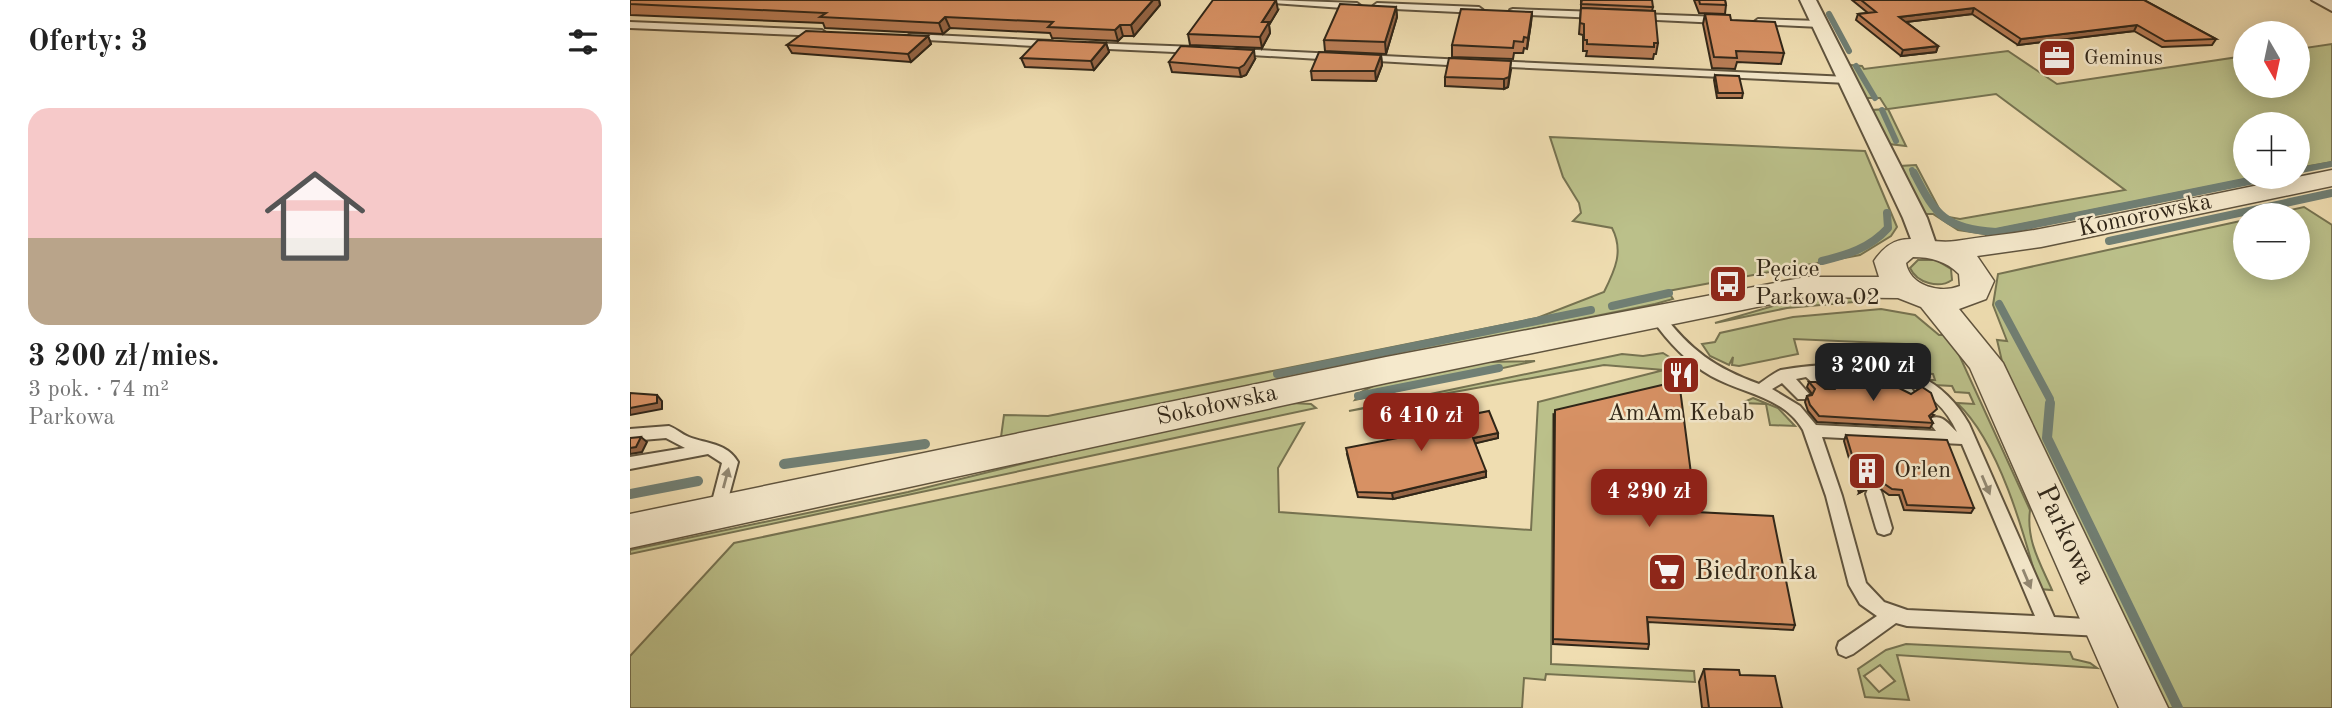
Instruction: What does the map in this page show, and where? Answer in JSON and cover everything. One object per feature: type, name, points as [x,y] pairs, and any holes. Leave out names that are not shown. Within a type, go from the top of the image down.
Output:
[{"type":"street","points":[[1808,0],[1915,218],[1935,250],[1961,259],[1971,284]]},
{"type":"street","points":[[2320,0],[2332,6]]},
{"type":"street","name":"Komorowska","points":[[2041,238],[1971,284],[1910,283],[1902,250],[1935,250],[2041,238],[2332,178]]},
{"type":"street","name":"Parkowa","points":[[1910,283],[1985,363],[2144,708]]},
{"type":"street","name":"Sokołowska","points":[[630,531],[1387,370],[1806,287],[1910,283]]},
{"type":"street","name":"Parkowa","points":[[1971,284],[1990,341],[1985,363]]},
{"type":"lane","points":[[1273,0],[1492,11]]},
{"type":"lane","points":[[1506,12],[1603,15]]},
{"type":"lane","points":[[1630,16],[1728,20]]},
{"type":"lane","points":[[1742,21],[1820,24]]},
{"type":"lane","points":[[630,25],[838,34]]},
{"type":"lane","points":[[894,37],[1060,44]]},
{"type":"lane","points":[[1074,45],[1213,51]]},
{"type":"lane","points":[[1227,52],[1847,80]]},
{"type":"lane","points":[[1657,316],[1674,341],[1699,362],[1788,404],[1813,432],[1861,590],[1872,604],[1893,615],[2109,628]]},
{"type":"lane","points":[[1761,389],[1783,375],[1808,371],[1888,373],[1912,377],[1940,398],[1957,417],[1959,438],[2048,625]]},
{"type":"lane","points":[[1808,371],[1828,388]]},
{"type":"lane","points":[[1851,372],[1870,390]]},
{"type":"lane","points":[[1888,373],[1908,392]]},
{"type":"lane","points":[[1783,375],[1803,395]]},
{"type":"lane","points":[[1937,422],[1959,438]]},
{"type":"lane","points":[[630,435],[665,431],[676,441],[722,453],[730,461],[716,513]]},
{"type":"lane","points":[[1813,432],[1913,431],[1959,438]]},
{"type":"lane","points":[[630,463],[714,451]]},
{"type":"lane","points":[[1874,494],[1884,528]]},
{"type":"lane","points":[[1846,648],[1893,615]]},
{"type":"green space","points":[[2332,44],[2332,162],[2310,166],[2310,112],[2233,112],[2233,182],[1993,230],[2000,237],[1988,239],[1985,234],[1958,230],[1933,214],[1925,214],[1900,166],[1916,165],[1943,216],[1960,219],[2125,190],[1996,94],[1888,109],[1906,146],[1889,144],[1872,110],[1887,109],[1880,98],[1866,98],[1849,65],[1862,66],[1864,69],[2008,51],[2057,84],[2233,58],[2233,98],[2310,98],[2310,47]]},
{"type":"green space","points":[[1550,137],[1865,151],[1897,227],[1891,236],[1860,255],[1668,291],[1673,299],[1655,304],[1001,437],[1004,415],[1048,416],[1537,318],[1604,292],[1617,260],[1616,236],[1612,228],[1573,221],[1581,213],[1579,203],[1563,177]]},
{"type":"green space","points":[[2310,211],[2332,225],[2332,708],[2165,708],[2005,374],[1997,340],[2007,341],[1993,305],[1998,274],[2233,223],[2233,280],[2310,280]]},
{"type":"green space","points":[[1918,260],[1936,260],[1951,269],[1952,280],[1941,284],[1923,281],[1910,268]]},
{"type":"green space","points":[[1853,293],[1856,299],[1854,302],[1787,308],[1715,323],[1797,299]]},
{"type":"green space","points":[[1881,309],[1915,315],[1939,335],[1950,335],[2030,510],[2032,541],[2052,590],[2039,589],[2018,516],[1997,464],[1972,420],[1957,403],[1974,404],[1969,393],[1955,392],[1952,386],[1934,385],[1927,380],[1935,380],[1933,374],[1920,373],[1905,344],[1794,339],[1798,354],[1739,366],[1732,365],[1733,357],[1729,365],[1710,356],[1702,344],[1715,342],[1720,333],[1793,317]]},
{"type":"green space","points":[[1663,353],[1684,366],[1668,370],[1678,386],[1553,414],[1551,664],[1694,671],[1695,682],[1546,674],[1545,680],[1524,678],[1522,708],[630,708],[630,656],[734,543],[1304,423],[1278,468],[1279,512],[1531,530],[1538,402],[1664,370],[1604,365],[1349,411],[1622,354],[1643,356]]},
{"type":"green space","points":[[1535,361],[1355,400],[1361,392],[1375,385],[1487,362]]},
{"type":"green space","points":[[1753,398],[1778,408],[1795,426],[1770,425],[1766,404],[1742,403]]},
{"type":"green space","points":[[1291,403],[1311,404],[1316,408],[630,554],[630,550],[908,492],[1146,433]]},
{"type":"green space","points":[[1906,644],[2070,652],[2073,659],[2090,663],[2097,668],[1897,655],[1909,700],[1865,697],[1858,669],[1886,650]],"holes":[[[1880,665],[1895,681],[1879,692],[1864,676]]]},
{"type":"building","points":[[630,0],[1153,0],[1131,25],[1120,25],[1115,30],[1048,27],[1053,22],[945,17],[939,23],[820,17],[826,13],[630,4]]},
{"type":"building","points":[[1213,0],[1276,0],[1262,22],[1269,22],[1260,37],[1188,34]]},
{"type":"building","points":[[1582,0],[1652,0],[1653,7],[1581,4]]},
{"type":"building","points":[[1699,0],[1725,0],[1726,5],[1700,4]]},
{"type":"building","points":[[1861,0],[2144,0],[2216,39],[2165,41],[2137,25],[2021,39],[1974,8],[1899,17],[1938,46],[1903,50],[1858,14],[1876,12]]},
{"type":"building","points":[[1340,4],[1396,7],[1385,42],[1324,40]]},
{"type":"building","points":[[1581,8],[1655,11],[1658,43],[1654,43],[1654,47],[1587,44],[1587,40],[1584,40],[1584,24],[1580,23]]},
{"type":"building","points":[[1461,9],[1532,12],[1528,38],[1524,37],[1523,42],[1514,41],[1513,48],[1452,45]]},
{"type":"building","points":[[1705,14],[1730,15],[1731,20],[1775,22],[1784,53],[1736,51],[1737,58],[1714,57]]},
{"type":"building","points":[[806,31],[928,36],[908,54],[787,45]]},
{"type":"building","points":[[1038,40],[1106,43],[1091,61],[1021,58]]},
{"type":"building","points":[[1181,46],[1254,50],[1239,68],[1169,62]]},
{"type":"building","points":[[1319,52],[1381,55],[1375,71],[1311,71]]},
{"type":"building","points":[[1449,58],[1511,61],[1509,77],[1445,77]]},
{"type":"building","points":[[1715,75],[1739,76],[1743,93],[1718,93]]},
{"type":"building","name":"Biedronka","points":[[1679,381],[1696,512],[1773,516],[1795,625],[1647,617],[1649,644],[1553,639],[1555,410]]},
{"type":"building","points":[[1809,382],[1816,382],[1825,389],[1835,389],[1840,383],[1859,384],[1873,391],[1882,385],[1895,386],[1911,394],[1922,387],[1931,393],[1937,409],[1929,416],[1933,423],[1819,416],[1807,396],[1812,395],[1815,389]]},
{"type":"building","points":[[630,393],[657,395],[657,403],[630,408]]},
{"type":"building","points":[[1439,408],[1444,420],[1489,411],[1498,433],[1473,438],[1486,471],[1392,493],[1357,492],[1346,448],[1403,437],[1397,417]]},
{"type":"building","points":[[1846,435],[1947,440],[1974,508],[1907,505],[1902,490],[1892,489],[1877,479],[1862,488]]},
{"type":"building","points":[[641,437],[636,447],[630,448],[630,438]]},
{"type":"building","points":[[1704,669],[1739,670],[1740,675],[1775,676],[1782,708],[1709,708]]},
{"type":"waterway","points":[[1829,14],[1849,51]]},
{"type":"waterway","points":[[1856,66],[1875,98]]},
{"type":"waterway","points":[[1882,110],[1896,141]]},
{"type":"waterway","points":[[2310,168],[2332,164]]},
{"type":"waterway","points":[[1912,170],[1914,175]]},
{"type":"waterway","points":[[1914,173],[1929,200],[1945,218],[1965,227],[1996,232],[2233,184]]},
{"type":"waterway","points":[[2109,241],[2332,193]]},
{"type":"waterway","points":[[1822,261],[1849,253],[1874,241],[1888,228],[1887,213]]},
{"type":"waterway","points":[[1612,306],[1669,293]]},
{"type":"waterway","points":[[1999,304],[2050,403]]},
{"type":"waterway","points":[[1277,374],[1591,310]]},
{"type":"waterway","points":[[1358,396],[1499,368]]},
{"type":"waterway","points":[[2050,403],[2047,438],[2178,708]]},
{"type":"waterway","points":[[784,464],[925,444]]},
{"type":"waterway","points":[[630,494],[698,481]]},
{"type":"place","name":"Geminus","points":[[2057,58]]},
{"type":"place","name":"Pęcice Parkowa 02","points":[[1728,284]]},
{"type":"place","name":"AmAm Kebab","points":[[1681,375]]},
{"type":"place","name":"Orlen","points":[[1867,471]]},
{"type":"place","name":"Biedronka","points":[[1667,572]]}]
